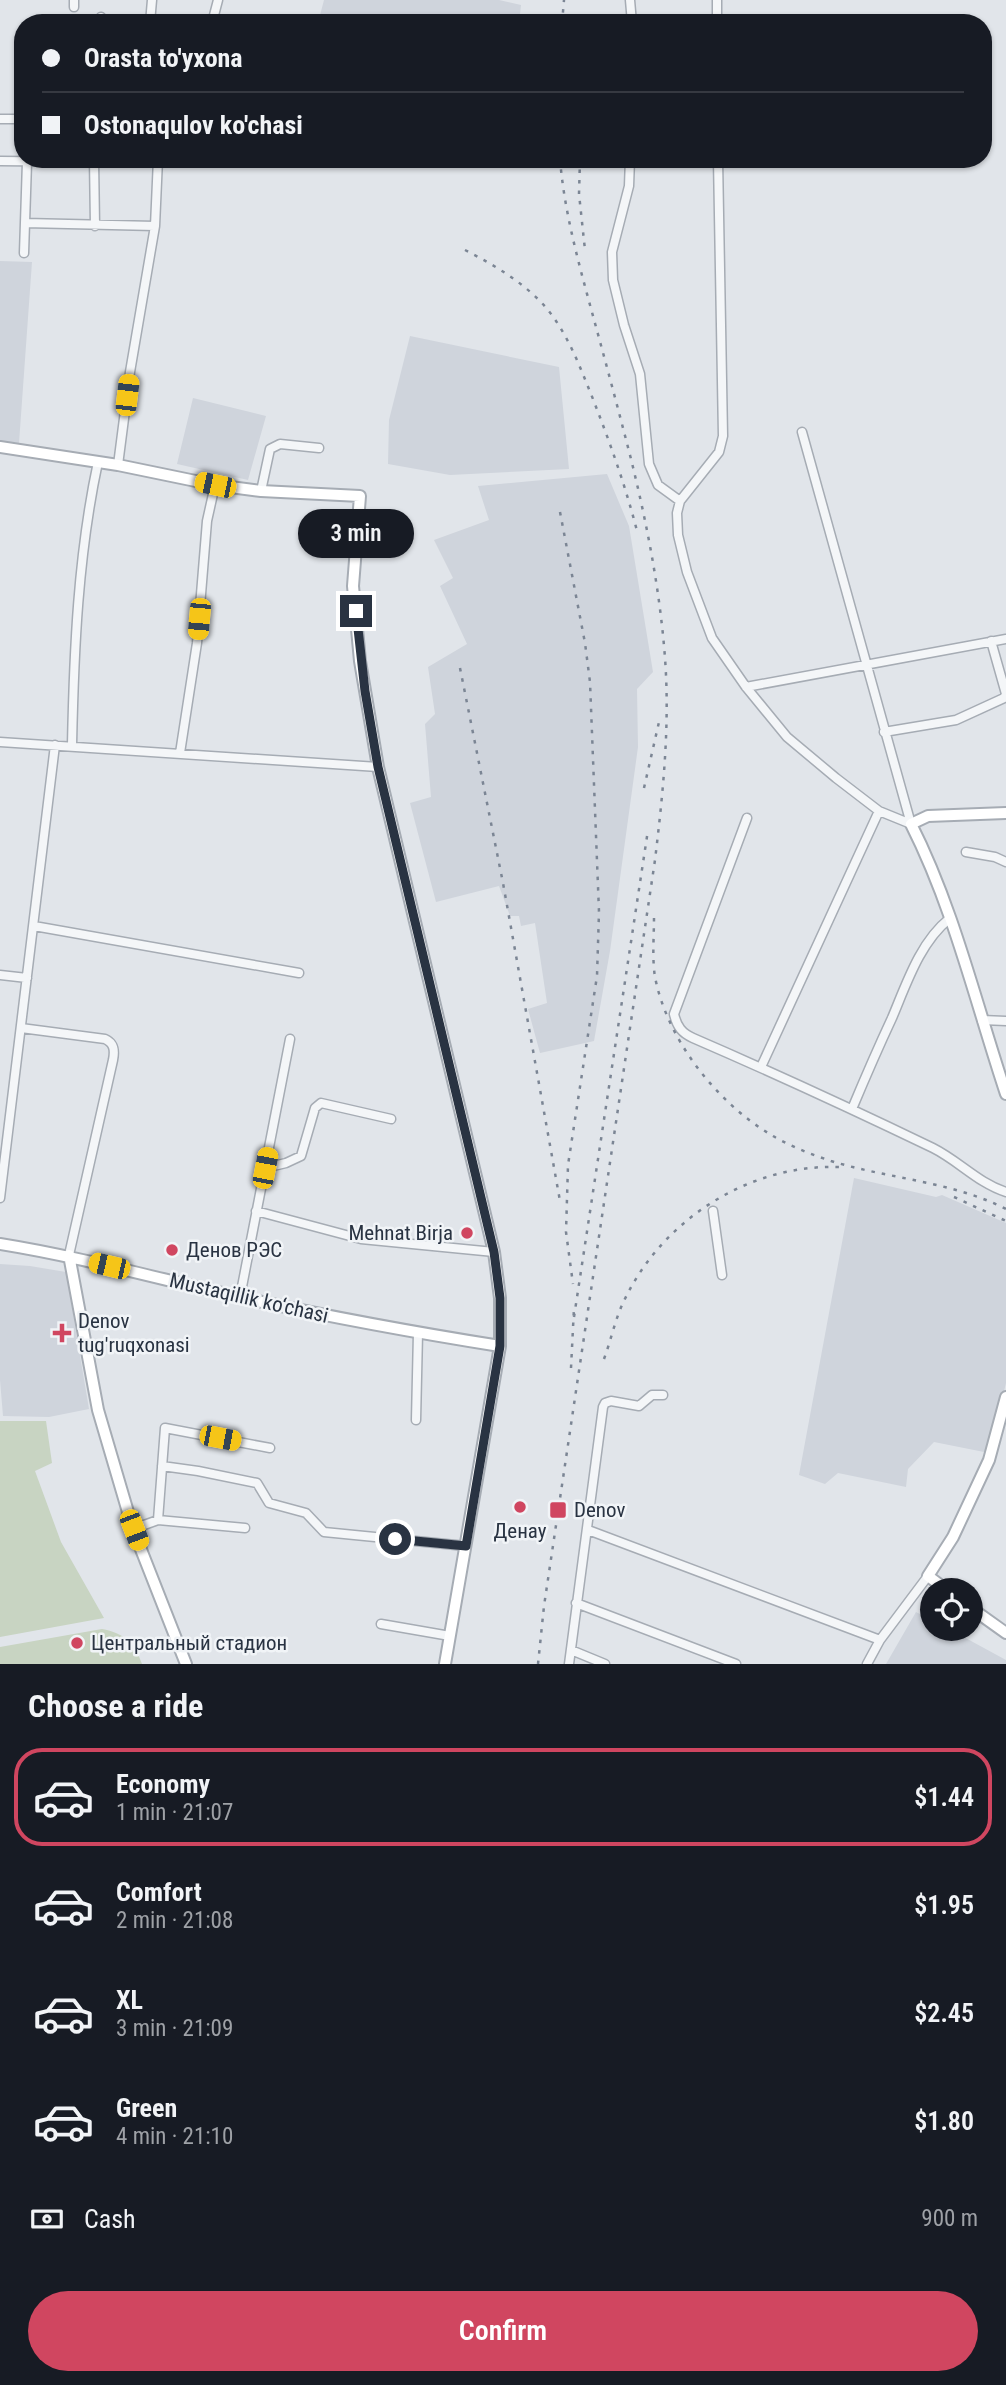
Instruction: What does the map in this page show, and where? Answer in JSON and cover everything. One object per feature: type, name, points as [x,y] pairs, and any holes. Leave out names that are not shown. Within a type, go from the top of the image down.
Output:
[{"type":"street","points":[[24,253],[27,168]]},
{"type":"street","points":[[94,168],[95,226]]},
{"type":"street","points":[[118,465],[130,372],[155,226],[158,168]]},
{"type":"street","points":[[630,168],[629,186],[612,252],[614,281],[624,325],[640,374],[649,464],[658,485],[680,501]]},
{"type":"street","points":[[718,168],[723,436],[719,452],[680,501],[677,513],[678,535],[687,572],[712,638],[746,687],[787,737],[879,811],[911,824],[928,816],[1006,813]]},
{"type":"street","points":[[25,223],[155,226]]},
{"type":"street","points":[[802,432],[911,824],[928,858],[1006,1094]]},
{"type":"street","points":[[261,491],[270,449],[274,445],[319,448]]},
{"type":"street","points":[[0,447],[118,465],[215,485],[261,491],[360,496],[353,586],[360,661],[378,767],[494,1252],[500,1298],[500,1346],[445,1664]]},
{"type":"street","points":[[72,745],[78,596],[87,513],[98,462]]},
{"type":"street","points":[[180,753],[197,643],[208,522],[215,485]]},
{"type":"street","points":[[746,687],[1006,639]]},
{"type":"street","points":[[884,732],[956,720],[1004,698],[1006,694],[991,641]]},
{"type":"street","points":[[0,742],[378,767]]},
{"type":"street","points":[[0,1198],[55,745]]},
{"type":"street","points":[[761,1067],[879,811]]},
{"type":"street","points":[[747,818],[674,1014],[678,1027],[683,1034],[852,1108],[948,1156],[985,1184],[1006,1192]]},
{"type":"street","points":[[965,852],[995,857],[1006,862]]},
{"type":"street","points":[[852,1108],[906,985],[927,945],[940,926],[949,919]]},
{"type":"street","points":[[34,926],[299,973]]},
{"type":"street","points":[[0,975],[27,978]]},
{"type":"street","points":[[982,1020],[1006,1021]]},
{"type":"street","points":[[21,1028],[105,1039],[114,1049],[69,1255],[98,1410],[134,1530],[186,1664]]},
{"type":"street","points":[[240,1297],[290,1039]]},
{"type":"street","points":[[265,1168],[301,1156],[315,1108],[321,1103],[391,1119]]},
{"type":"street","points":[[713,1210],[722,1275]]},
{"type":"street","points":[[256,1211],[361,1239],[494,1252]]},
{"type":"street","name":"Mustaqillik ko‘chasi","points":[[0,1244],[69,1255],[240,1297],[418,1333],[500,1346]]},
{"type":"street","points":[[416,1420],[418,1333]]},
{"type":"street","points":[[569,1664],[603,1405],[611,1401],[639,1406],[651,1396],[663,1395]]},
{"type":"street","points":[[867,1664],[880,1640],[928,1576],[953,1537],[989,1460],[1006,1397]]},
{"type":"street","points":[[158,1520],[164,1431],[167,1428],[270,1448]]},
{"type":"street","points":[[162,1466],[257,1483],[269,1503],[306,1513],[324,1532],[466,1546]]},
{"type":"street","points":[[134,1530],[158,1520],[245,1528]]},
{"type":"street","points":[[588,1530],[880,1640]]},
{"type":"street","points":[[576,1603],[736,1664]]},
{"type":"street","points":[[983,1617],[1006,1633]]},
{"type":"street","points":[[381,1623],[450,1636]]},
{"type":"street","points":[[571,1650],[605,1664]]},
{"type":"shaded area","points":[[324,0],[499,0],[521,5],[520,14],[320,14]]},
{"type":"shaded area","points":[[0,261],[32,262],[19,443],[0,441]]},
{"type":"shaded area","points":[[410,336],[559,367],[569,469],[450,475],[388,464],[389,420]]},
{"type":"shaded area","points":[[193,398],[266,416],[248,480],[177,464]]},
{"type":"shaded area","points":[[607,474],[629,526],[653,672],[637,689],[638,747],[610,951],[594,1041],[540,1053],[528,1009],[547,1003],[535,923],[521,926],[519,916],[510,916],[499,886],[436,902],[410,803],[431,797],[425,724],[435,714],[428,667],[467,644],[440,586],[453,578],[434,540],[489,520],[478,486]]},
{"type":"shaded area","points":[[854,1178],[936,1197],[942,1195],[1006,1223],[1006,1383],[989,1453],[934,1442],[908,1469],[906,1487],[838,1473],[825,1484],[799,1475]]},
{"type":"shaded area","points":[[0,1264],[66,1272],[89,1409],[49,1417],[3,1416],[0,1380]]},
{"type":"shaded area","points":[[916,1612],[920,1614],[920,1641],[971,1641],[1006,1660],[1006,1664],[886,1664]]},
{"type":"green space","points":[[0,1421],[46,1421],[52,1463],[35,1471],[61,1542],[104,1618],[0,1637]]},
{"type":"green space","name":"Центральный стадион","points":[[102,1629],[117,1633],[128,1640],[142,1664],[0,1664],[0,1647]]},
{"type":"railway","points":[[563,14],[564,0]]},
{"type":"railway","points":[[538,1664],[544,1606],[655,860],[667,709],[663,633],[647,533],[631,459],[576,251],[561,168]]},
{"type":"railway","points":[[580,168],[579,194],[585,250]]},
{"type":"railway","points":[[465,250],[504,272],[532,293],[564,333],[604,428],[637,531]]},
{"type":"railway","points":[[560,512],[590,682],[599,912],[597,976],[568,1165],[566,1232],[573,1284]]},
{"type":"railway","points":[[460,668],[503,883],[560,1201]]},
{"type":"railway","points":[[644,788],[659,722]]},
{"type":"railway","points":[[574,1317],[648,830]]},
{"type":"railway","points":[[654,918],[655,977],[670,1023],[696,1066],[748,1119],[783,1141],[823,1158],[964,1192],[1006,1209]]},
{"type":"railway","points":[[604,1359],[620,1310],[640,1273],[660,1246],[684,1223],[741,1187],[773,1175],[805,1169],[839,1167]]},
{"type":"railway","points":[[954,1197],[1006,1221]]},
{"type":"railway","points":[[571,1368],[574,1308]]},
{"type":"place","name":"Mehnat Birja","points":[[467,1233]]},
{"type":"place","name":"Денов РЭС","points":[[172,1250]]},
{"type":"place","name":"Denov tug'ruqxonasi","points":[[62,1333]]},
{"type":"place","name":"Денау","points":[[520,1507]]},
{"type":"place","name":"Denov","points":[[558,1510]]},
{"type":"place","name":"Центральный стадион","points":[[77,1643]]},
{"type":"route","points":[[356,611],[360,661],[378,767],[494,1252],[500,1298],[500,1346],[466,1546],[395,1539]]}]
